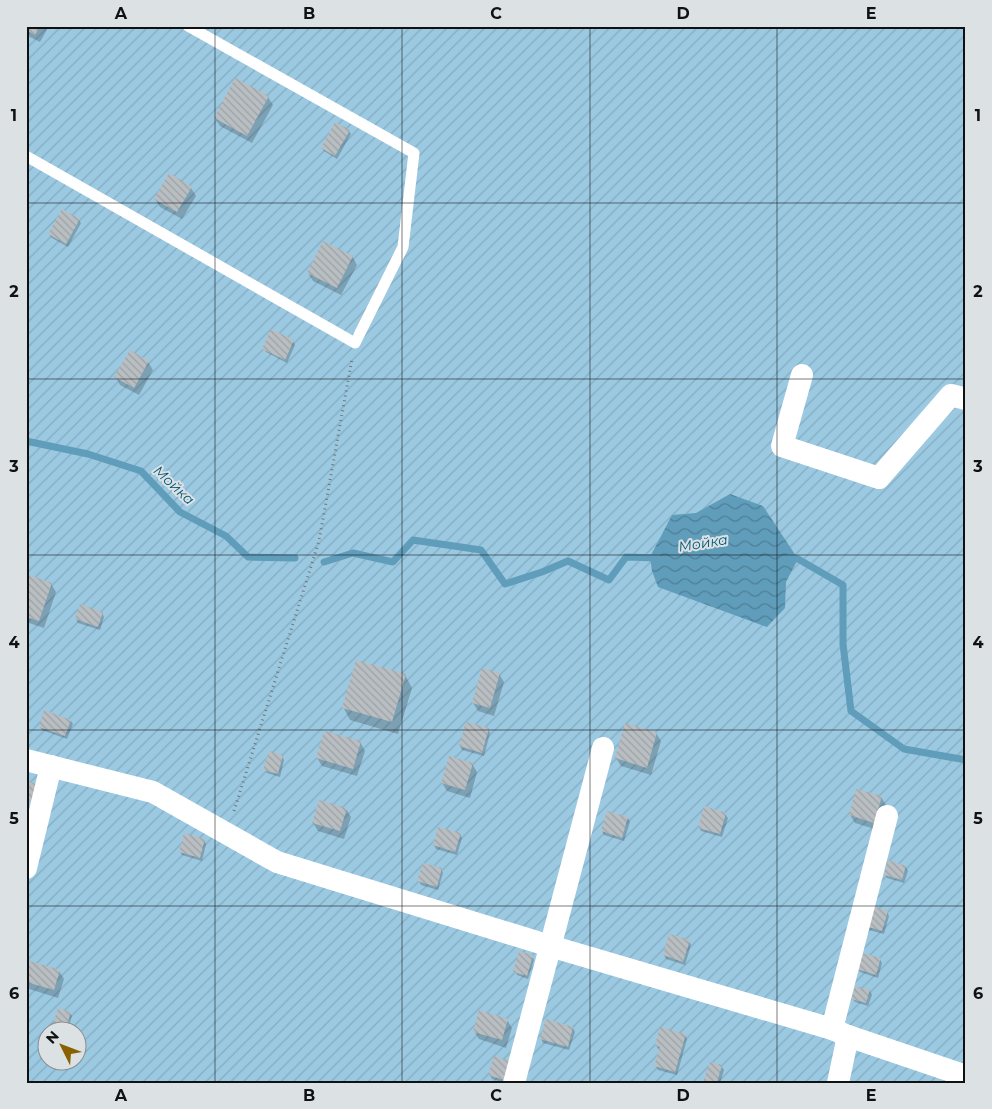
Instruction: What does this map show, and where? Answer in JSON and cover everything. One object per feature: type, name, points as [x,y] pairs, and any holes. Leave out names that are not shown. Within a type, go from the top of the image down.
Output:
[{"type":"street","points":[[802,375],[782,446],[879,478],[951,395],[966,399]]},
{"type":"street","points":[[514,1083],[603,748]]},
{"type":"street","points":[[26,760],[153,792],[277,862],[840,1033],[966,1076]]},
{"type":"street","points":[[26,868],[52,766]]},
{"type":"street","points":[[838,1083],[840,1033],[887,816]]},
{"type":"lane","points":[[26,156],[355,343],[403,247],[414,153],[188,26]]},
{"type":"path","points":[[227,834],[319,541],[355,343]]},
{"type":"shaded area","points":[[26,26],[966,26],[966,1083],[26,1083]]},
{"type":"water","points":[[730,494],[763,506],[798,559],[786,582],[785,608],[767,627],[658,587],[652,571],[650,557],[672,515],[696,513]]},
{"type":"building","points":[[26,26],[40,26],[35,35],[26,30]]},
{"type":"building","points":[[235,78],[269,96],[247,136],[214,118]]},
{"type":"building","points":[[335,122],[350,130],[335,156],[321,148]]},
{"type":"building","points":[[169,173],[192,187],[177,212],[154,199]]},
{"type":"building","points":[[62,209],[80,219],[66,244],[48,234]]},
{"type":"building","points":[[323,241],[353,256],[337,288],[307,273]]},
{"type":"building","points":[[271,329],[294,340],[285,360],[262,349]]},
{"type":"building","points":[[130,350],[149,361],[134,388],[114,377]]},
{"type":"building","points":[[26,574],[52,583],[39,621],[26,617]]},
{"type":"building","points":[[80,604],[103,612],[98,627],[75,619]]},
{"type":"building","points":[[356,660],[406,674],[392,722],[342,708]]},
{"type":"building","points":[[482,668],[500,673],[490,708],[472,703]]},
{"type":"building","points":[[44,710],[71,720],[65,736],[39,727]]},
{"type":"building","points":[[466,722],[489,728],[482,753],[459,746]]},
{"type":"building","points":[[625,723],[657,732],[647,768],[615,758]]},
{"type":"building","points":[[324,731],[361,741],[353,769],[316,758]]},
{"type":"building","points":[[269,751],[283,755],[278,774],[263,770]]},
{"type":"building","points":[[449,756],[473,763],[465,790],[441,783]]},
{"type":"building","points":[[26,781],[44,786],[39,804],[26,800]]},
{"type":"building","points":[[856,789],[882,796],[874,823],[849,815]]},
{"type":"building","points":[[319,800],[347,808],[340,831],[312,823]]},
{"type":"building","points":[[704,806],[726,813],[720,834],[698,828]]},
{"type":"building","points":[[607,811],[628,817],[622,838],[601,831]]},
{"type":"building","points":[[438,827],[461,833],[455,852],[433,845]]},
{"type":"building","points":[[184,833],[205,839],[200,858],[179,852]]},
{"type":"building","points":[[888,860],[906,866],[902,880],[884,875]]},
{"type":"building","points":[[423,863],[442,868],[437,887],[417,881]]},
{"type":"building","points":[[871,906],[888,911],[882,931],[865,926]]},
{"type":"building","points":[[669,934],[690,940],[683,962],[663,955]]},
{"type":"building","points":[[519,951],[533,955],[527,976],[513,972]]},
{"type":"building","points":[[861,953],[881,958],[876,975],[857,969]]},
{"type":"building","points":[[26,960],[60,970],[54,990],[26,982]]},
{"type":"building","points":[[855,986],[870,990],[866,1003],[851,999]]},
{"type":"building","points":[[58,1008],[71,1012],[68,1022],[54,1022]]},
{"type":"building","points":[[479,1010],[508,1019],[502,1040],[473,1032]]},
{"type":"building","points":[[546,1019],[573,1027],[568,1047],[540,1039]]},
{"type":"building","points":[[660,1027],[686,1034],[675,1072],[654,1066],[660,1047],[655,1045]]},
{"type":"building","points":[[494,1056],[510,1061],[504,1080],[488,1075]]},
{"type":"building","points":[[710,1062],[722,1065],[717,1083],[703,1083]]},
{"type":"waterway","name":"Мойка","points":[[26,441],[88,454],[141,471],[180,512],[226,536],[248,557],[295,558]]},
{"type":"waterway","name":"Мойка","points":[[324,562],[353,553],[393,562],[413,540],[481,550],[505,584],[568,561],[609,580],[626,557],[658,558]]},
{"type":"waterway","name":"Мойка","points":[[790,557],[798,559],[843,585],[843,644],[851,711],[904,749],[966,760]]}]
